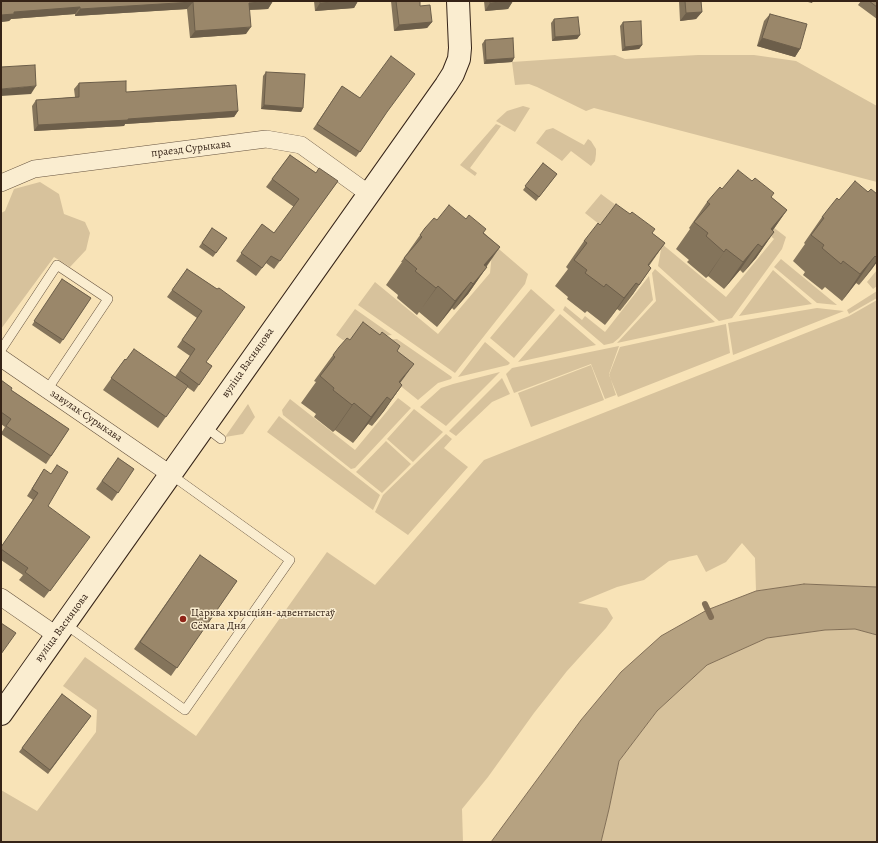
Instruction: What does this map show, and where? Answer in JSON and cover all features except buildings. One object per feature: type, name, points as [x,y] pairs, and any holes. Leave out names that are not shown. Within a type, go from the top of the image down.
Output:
[{"type":"street","name":"вуліца Васняцова","points":[[1,714],[369,194],[412,139],[453,74],[459,59],[458,1]]},
{"type":"street","name":"праезд Сурыкава","points":[[1,183],[34,169],[266,139],[301,145],[369,194]]},
{"type":"street","name":"завулак Сурыкава","points":[[1,358],[170,474]]},
{"type":"street","points":[[1,598],[60,630]]},
{"type":"lane","points":[[1,350],[56,265],[108,299],[47,390]]},
{"type":"lane","points":[[204,426],[222,439]]},
{"type":"lane","points":[[60,630],[185,710],[290,560],[170,474]]},
{"type":"shaded area","points":[[615,55],[625,59],[698,55],[754,55],[796,61],[877,106],[877,182],[594,108],[586,111],[529,84],[515,85],[512,62]]},
{"type":"shaded area","points":[[523,106],[530,108],[515,132],[496,121],[507,111]]},
{"type":"shaded area","points":[[496,124],[501,126],[470,168],[477,173],[475,176],[460,165]]},
{"type":"shaded area","points":[[553,128],[584,145],[588,139],[591,141],[596,149],[596,154],[595,161],[591,166],[571,151],[562,161],[536,143],[546,130]]},
{"type":"shaded area","points":[[40,182],[59,194],[64,214],[85,222],[90,233],[86,250],[70,267],[54,257],[1,329],[1,213],[5,211],[14,189]]},
{"type":"shaded area","points":[[601,194],[628,214],[599,224],[585,213]]},
{"type":"shaded area","points":[[760,217],[786,237],[782,249],[732,318],[719,321],[658,266],[662,244],[726,297],[774,239],[756,223]]},
{"type":"shaded area","points":[[493,244],[528,274],[525,284],[455,373],[358,305],[375,282],[438,334],[490,273]]},
{"type":"shaded area","points":[[781,259],[837,305],[817,303],[774,267]]},
{"type":"shaded area","points":[[655,269],[715,322],[617,343],[656,301],[652,273]]},
{"type":"shaded area","points":[[773,270],[812,304],[739,316]]},
{"type":"shaded area","points":[[877,270],[877,286],[873,289],[867,282]]},
{"type":"shaded area","points":[[649,276],[653,300],[613,343],[604,345],[563,310],[565,306],[582,320],[585,316],[605,332]]},
{"type":"shaded area","points":[[531,289],[555,310],[514,358],[490,338]]},
{"type":"shaded area","points":[[877,291],[877,298],[849,314],[847,310]]},
{"type":"shaded area","points":[[877,300],[877,587],[804,584],[756,591],[755,558],[742,543],[726,562],[706,572],[697,555],[669,561],[644,580],[617,587],[578,603],[607,608],[613,618],[606,628],[567,671],[534,713],[488,777],[462,809],[463,842],[1,842],[1,790],[37,811],[96,732],[97,710],[63,686],[85,657],[196,736],[327,552],[375,585],[484,460],[849,316]]},
{"type":"shaded area","points":[[817,308],[844,311],[733,355],[728,323]]},
{"type":"shaded area","points":[[355,309],[392,335],[343,340],[336,335]]},
{"type":"shaded area","points":[[560,314],[596,345],[518,362]]},
{"type":"shaded area","points":[[726,324],[730,353],[618,397],[609,375],[620,347]]},
{"type":"shaded area","points":[[397,339],[452,377],[451,379],[438,383],[418,400],[347,343]]},
{"type":"shaded area","points":[[485,342],[510,363],[508,365],[458,377]]},
{"type":"shaded area","points":[[619,346],[609,374],[616,395],[605,399],[591,364],[514,393],[506,374],[512,368]]},
{"type":"shaded area","points":[[591,365],[604,400],[531,427],[518,393]]},
{"type":"shaded area","points":[[500,372],[446,426],[420,407],[441,388]]},
{"type":"shaded area","points":[[502,378],[510,394],[492,402],[456,436],[449,431]]},
{"type":"shaded area","points":[[398,398],[411,408],[355,468],[351,469],[283,415],[282,410],[290,399],[355,450]]},
{"type":"shaded area","points":[[248,404],[255,417],[243,434],[225,437]]},
{"type":"shaded area","points":[[414,409],[443,432],[413,462],[387,439]]},
{"type":"shaded area","points":[[279,416],[380,495],[373,510],[267,432]]},
{"type":"shaded area","points":[[446,434],[452,439],[444,448],[468,467],[408,535],[375,512],[383,495]]},
{"type":"shaded area","points":[[386,441],[411,464],[382,493],[356,472]]},
{"type":"shaded area","points":[[804,584],[877,587],[877,635],[855,629],[825,630],[767,638],[707,665],[657,711],[619,761],[601,842],[491,842],[581,720],[621,672],[661,636],[707,610],[756,591]]},
{"type":"shaded area","points":[[855,629],[877,635],[877,842],[601,842],[619,761],[657,711],[707,665],[767,638],[825,630]]},
{"type":"waterway","points":[[705,604],[711,617]]},
{"type":"place","name":"Царква хрысціян-адвентыстаў Сёмага Дня","points":[[183,619]]}]
